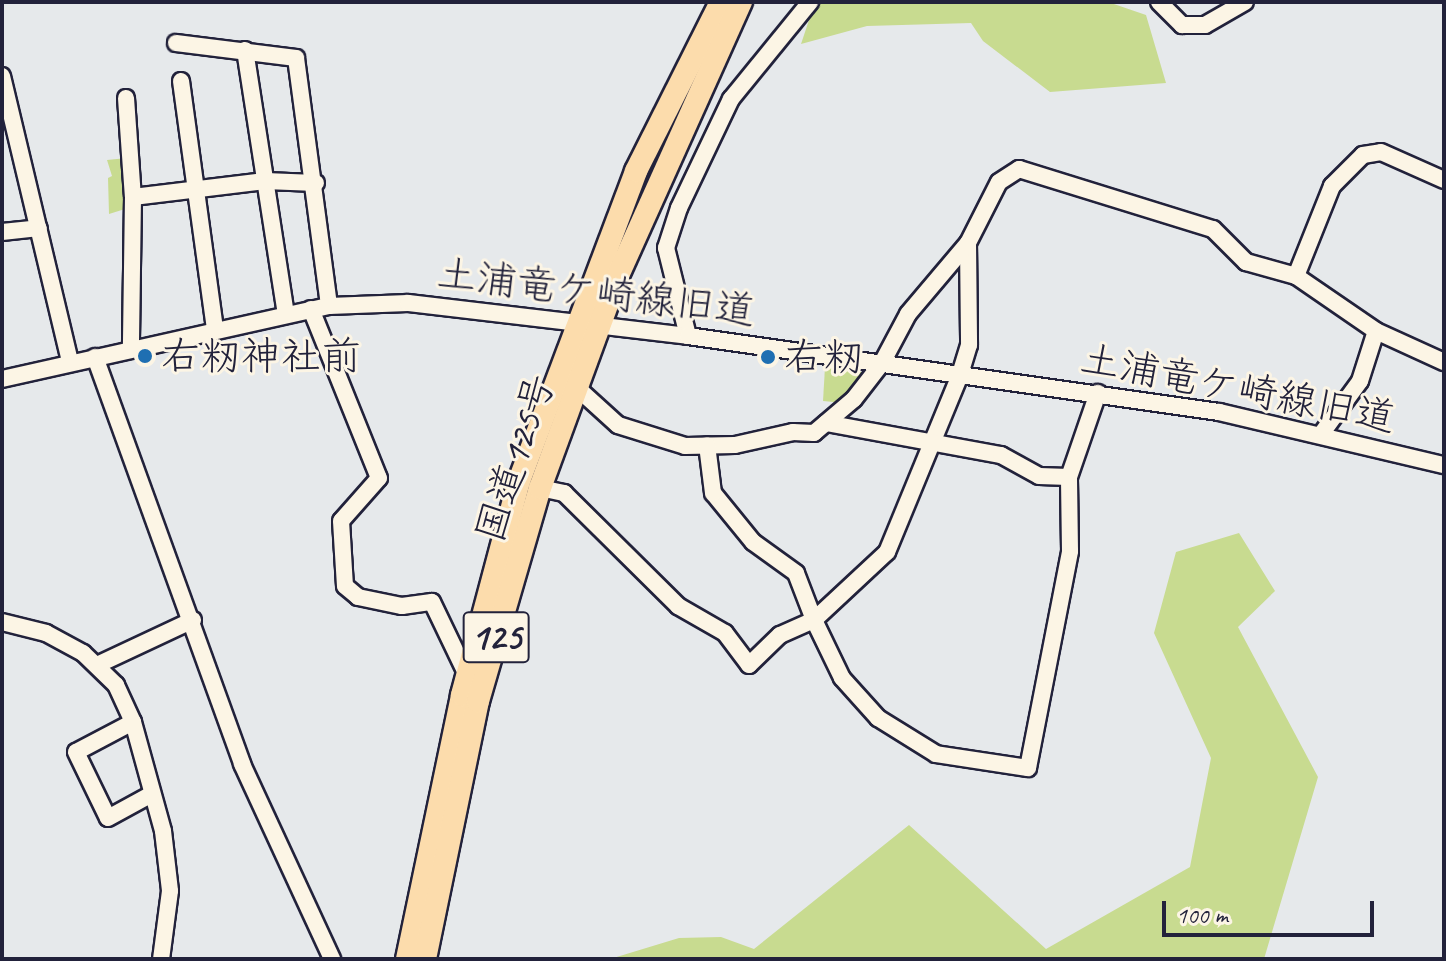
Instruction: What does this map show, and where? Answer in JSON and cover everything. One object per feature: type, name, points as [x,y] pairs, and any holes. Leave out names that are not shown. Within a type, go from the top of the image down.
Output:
[{"type":"highway","name":"国道125号","points":[[425,959],[478,701],[540,488],[575,386],[588,324],[636,171],[721,2]]},
{"type":"highway","name":"国道125号","points":[[407,959],[467,675],[519,481],[588,324],[741,2]]},
{"type":"street","points":[[688,336],[666,248],[679,208],[731,99],[810,2]]},
{"type":"street","points":[[1159,2],[1182,25],[1205,25],[1245,2]]},
{"type":"street","points":[[176,43],[296,58],[316,183],[329,306]]},
{"type":"street","points":[[245,50],[286,315]]},
{"type":"street","points":[[2,76],[70,362]]},
{"type":"street","points":[[181,81],[215,330]]},
{"type":"street","points":[[126,98],[133,197],[131,348]]},
{"type":"street","points":[[1296,276],[1332,186],[1363,155],[1381,152],[1444,180]]},
{"type":"street","points":[[575,386],[618,425],[685,446],[814,433],[854,399],[882,363],[908,314],[968,243],[999,182],[1009,171],[1019,169],[1213,229],[1246,262],[1296,276],[1376,331],[1444,362]]},
{"type":"street","points":[[133,197],[265,181],[316,183]]},
{"type":"street","points":[[2,232],[39,228]]},
{"type":"street","points":[[540,488],[572,500],[678,606],[725,633],[749,665],[780,635],[814,620],[887,552],[960,375],[969,345],[968,243]]},
{"type":"street","name":"土浦竜ケ崎線旧道","points":[[2,379],[311,309],[408,303],[688,336],[1098,393],[1322,433],[1444,465]]},
{"type":"street","points":[[311,309],[379,478],[341,521],[345,586],[358,597],[402,606],[432,602],[467,675]]},
{"type":"street","points":[[1322,433],[1360,381],[1376,331]]},
{"type":"street","points":[[95,357],[193,620],[242,764],[332,959]]},
{"type":"street","points":[[707,445],[713,493],[753,542],[796,573],[842,678],[878,718],[936,754],[1028,768],[1070,551],[1069,477],[1098,393]]},
{"type":"street","points":[[826,423],[931,445],[1001,455],[1039,476],[1069,477]]},
{"type":"street","points":[[97,665],[193,620]]},
{"type":"street","points":[[2,622],[46,633],[97,665],[116,685],[133,722],[152,794],[170,891],[161,959]]},
{"type":"street","points":[[133,722],[76,752],[108,818],[152,794]]},
{"type":"green space","points":[[815,2],[1108,2],[1146,15],[1166,83],[1050,92],[983,41],[971,23],[867,26],[801,44]]},
{"type":"green space","points":[[127,158],[125,209],[109,214],[108,178],[112,176],[107,160]]},
{"type":"green space","points":[[825,367],[869,373],[844,403],[823,401]]},
{"type":"green space","points":[[1239,533],[1275,591],[1238,627],[1318,777],[1264,959],[610,959],[679,938],[721,937],[754,949],[909,825],[1046,949],[1190,867],[1211,758],[1154,633],[1176,552]]},
{"type":"place","name":"右籾神社前","points":[[145,356]]},
{"type":"place","name":"右籾","points":[[768,357]]}]
